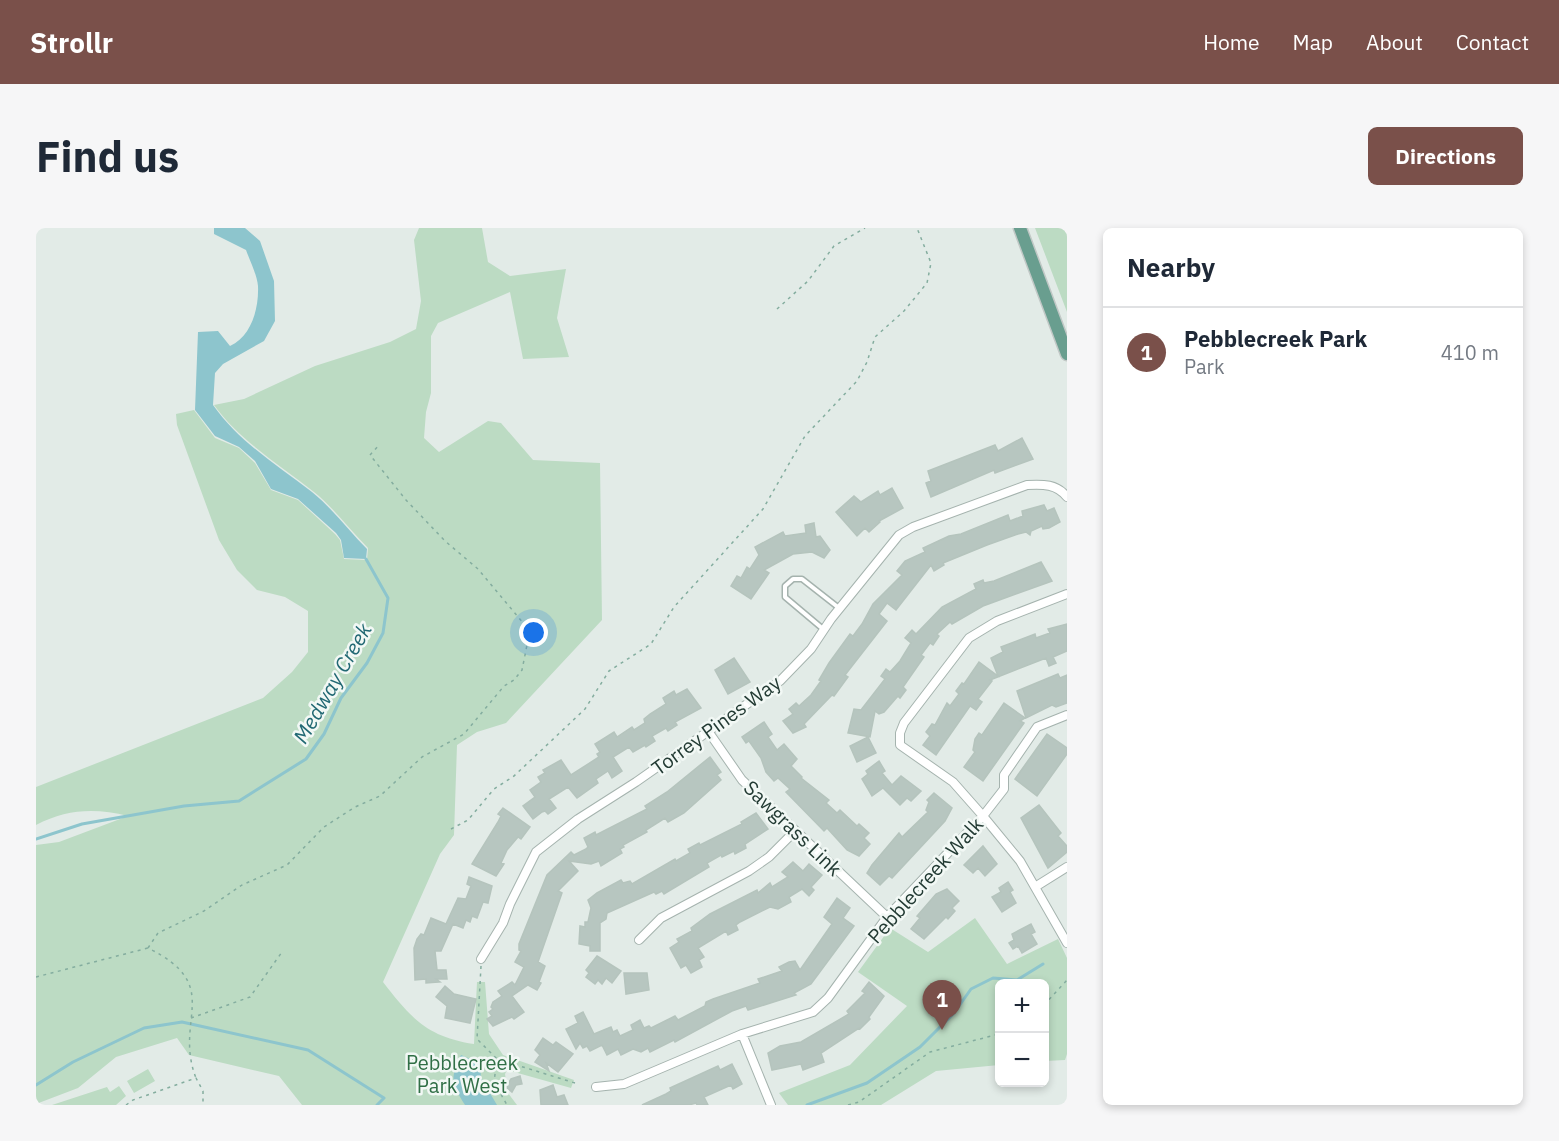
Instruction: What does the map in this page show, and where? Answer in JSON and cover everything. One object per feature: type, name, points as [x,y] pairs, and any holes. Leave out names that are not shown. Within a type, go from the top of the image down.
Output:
[{"type":"main road","points":[[1020,228],[1067,354]]},
{"type":"street","name":"Torrey Pines Way","points":[[482,959],[503,923],[536,852],[578,819],[636,783],[708,731],[762,696],[780,681],[811,649],[839,609],[899,535],[913,526],[1027,484],[1045,484],[1061,489],[1067,497]]},
{"type":"street","points":[[1067,594],[997,621],[969,638],[904,723],[900,733],[900,745],[953,782],[1020,861],[1067,943]]},
{"type":"street","name":"Pebblecreek Walk","points":[[596,1087],[624,1084],[742,1034],[813,1012],[828,998],[887,917],[983,816],[1004,789],[1004,775],[1037,727],[1067,715]]},
{"type":"street","name":"Sawgrass Link","points":[[708,731],[742,780],[887,917]]},
{"type":"street","points":[[639,940],[661,918],[749,871],[769,857],[795,831]]},
{"type":"street","points":[[1035,887],[1067,867]]},
{"type":"street","points":[[742,1034],[771,1105]]},
{"type":"lane","points":[[824,630],[785,597],[785,586],[793,579],[802,579],[839,609]]},
{"type":"path","points":[[777,309],[808,281],[834,246],[865,228]]},
{"type":"path","points":[[451,828],[468,820],[494,789],[513,776],[585,709],[609,671],[646,649],[681,599],[763,509],[805,436],[857,381],[867,362],[875,337],[904,311],[927,283],[931,263],[918,228]]},
{"type":"path","points":[[36,977],[148,948],[158,933],[204,911],[242,885],[287,865],[324,827],[355,807],[380,796],[422,758],[464,734],[504,686],[514,680],[522,670],[528,640],[524,624],[478,569],[445,541],[399,493],[370,455],[379,445]]},
{"type":"path","points":[[148,948],[176,964],[185,974],[192,993],[192,1067],[203,1091],[203,1105]]},
{"type":"path","points":[[191,1018],[250,997],[282,952]]},
{"type":"path","points":[[482,959],[477,1039],[497,1059],[575,1083]]},
{"type":"path","points":[[1049,1000],[1067,980]]},
{"type":"path","points":[[848,1105],[858,1103],[930,1052],[995,1035]]},
{"type":"path","points":[[497,1059],[494,1082],[507,1105]]},
{"type":"path","points":[[126,1105],[133,1100],[196,1078]]},
{"type":"green space","name":"Pebblecreek Park West","points":[[419,228],[482,228],[488,262],[510,276],[566,269],[557,318],[569,357],[523,359],[510,292],[438,323],[431,336],[431,393],[426,412],[424,438],[439,452],[488,421],[501,423],[533,460],[600,463],[602,620],[506,723],[477,732],[457,745],[454,835],[440,854],[383,982],[402,1006],[421,1024],[444,1036],[474,1044],[477,982],[485,982],[489,1034],[503,1055],[574,1080],[571,1088],[507,1070],[505,1074],[508,1093],[517,1105],[302,1105],[279,1076],[189,1055],[177,1038],[116,1057],[78,1088],[36,1104],[36,845],[59,842],[128,816],[93,811],[70,813],[36,825],[36,787],[263,698],[292,672],[308,652],[308,611],[285,597],[257,590],[237,570],[219,540],[177,425],[176,414],[194,410],[215,438],[239,448],[255,463],[271,490],[298,500],[335,534],[340,540],[344,559],[367,560],[368,548],[328,505],[248,441],[214,405],[244,399],[315,366],[390,342],[416,329],[421,301],[414,240]]},
{"type":"green space","points":[[1035,228],[1067,228],[1067,312]]},
{"type":"green space","points":[[975,918],[1007,964],[1058,939],[1067,958],[1067,1054],[1065,1060],[1049,1061],[1049,979],[995,979],[995,1065],[936,1071],[881,1105],[788,1105],[779,1093],[850,1065],[907,1006],[858,972],[890,928],[928,952]]},
{"type":"green space","points":[[148,1069],[155,1081],[134,1093],[127,1081]]},
{"type":"green space","points":[[119,1086],[126,1096],[116,1105],[52,1105],[107,1087],[110,1092]]},
{"type":"water","points":[[214,228],[245,228],[260,241],[274,281],[275,321],[264,341],[223,364],[215,373],[213,405],[247,442],[326,505],[367,549],[366,559],[344,558],[341,540],[336,533],[298,499],[271,489],[255,461],[239,447],[215,436],[195,410],[198,332],[218,331],[230,346],[237,342],[252,321],[258,295],[256,277],[246,250],[214,234]]},
{"type":"water","points":[[461,1055],[480,1063],[481,1078],[497,1105],[465,1105],[454,1080],[455,1069]]},
{"type":"building","points":[[1022,438],[1033,459],[995,473],[994,470],[931,497],[926,483],[931,481],[928,471],[995,445],[998,451]]},
{"type":"building","points":[[892,488],[903,508],[879,521],[869,532],[865,528],[857,536],[836,512],[854,496],[861,502],[878,491],[880,495]]},
{"type":"building","points":[[1044,505],[1047,511],[1054,508],[1060,522],[1049,528],[1043,529],[1042,526],[1031,531],[1030,535],[1026,532],[987,545],[943,563],[944,565],[934,571],[931,565],[896,610],[887,603],[879,614],[887,621],[845,675],[848,677],[834,696],[832,695],[804,724],[806,727],[793,733],[783,721],[793,714],[789,709],[796,703],[799,706],[811,695],[821,681],[819,680],[829,663],[850,634],[853,636],[873,604],[902,575],[897,571],[905,561],[925,552],[923,548],[949,536],[961,534],[1008,515],[1010,521],[1023,516],[1022,511]]},
{"type":"building","points":[[814,523],[816,537],[820,536],[830,550],[824,558],[812,552],[793,554],[764,570],[769,573],[751,599],[731,586],[737,576],[741,578],[747,567],[750,569],[759,555],[755,547],[783,532],[785,536],[806,533],[805,525]]},
{"type":"building","points":[[1041,562],[1052,581],[983,606],[952,624],[950,622],[937,634],[939,636],[933,645],[930,643],[921,655],[924,657],[903,687],[906,690],[900,698],[898,696],[884,712],[879,714],[875,711],[870,737],[848,733],[854,709],[861,710],[885,679],[881,676],[886,669],[890,672],[900,661],[911,643],[905,638],[912,630],[916,634],[942,607],[976,589],[974,584],[983,580],[984,583],[994,581]]},
{"type":"building","points":[[1067,624],[1067,651],[1053,657],[1056,663],[1049,666],[1046,658],[990,680],[992,681],[978,699],[982,702],[976,710],[970,706],[936,755],[923,745],[930,736],[926,732],[932,724],[935,725],[947,703],[950,706],[959,694],[956,691],[962,683],[964,684],[979,662],[998,676],[991,658],[1003,652],[1001,647],[1035,634],[1036,638],[1050,633],[1048,629]]},
{"type":"building","points":[[734,658],[750,682],[728,694],[715,670]]},
{"type":"building","points":[[1058,674],[1060,678],[1067,675],[1067,703],[1056,707],[1052,705],[1026,718],[1017,691]]},
{"type":"building","points":[[687,689],[701,708],[675,722],[677,725],[668,731],[666,728],[652,736],[655,741],[646,747],[645,745],[633,752],[629,747],[613,757],[622,771],[612,778],[608,771],[596,779],[598,783],[577,798],[568,787],[549,799],[556,808],[548,814],[545,811],[542,812],[533,819],[523,806],[535,797],[530,790],[541,782],[538,777],[545,773],[543,770],[561,760],[571,775],[599,757],[597,754],[600,752],[595,744],[614,732],[617,737],[632,727],[634,730],[645,723],[644,719],[650,714],[666,704],[663,698],[674,691],[676,695]]},
{"type":"building","points":[[1004,703],[1025,718],[1020,721],[1024,723],[983,781],[964,767],[975,752],[973,750],[975,739],[979,733],[982,735]]},
{"type":"building","points":[[764,722],[772,734],[768,737],[777,750],[784,744],[797,759],[791,766],[801,778],[829,800],[826,803],[837,813],[840,810],[857,826],[859,824],[869,833],[864,838],[870,844],[859,856],[847,850],[827,828],[824,831],[786,792],[790,789],[778,778],[774,781],[766,772],[761,758],[749,741],[746,743],[742,737]]},
{"type":"building","points":[[1047,734],[1067,748],[1067,754],[1037,796],[1015,779]]},
{"type":"building","points":[[868,737],[876,753],[857,762],[850,746]]},
{"type":"building","points":[[710,757],[721,772],[717,775],[721,780],[684,813],[668,822],[665,818],[646,830],[647,832],[623,845],[624,847],[620,849],[622,853],[601,866],[599,861],[591,864],[569,861],[578,871],[558,891],[562,893],[538,962],[545,966],[539,982],[541,983],[537,990],[528,985],[512,996],[524,1012],[514,1019],[512,1017],[493,1026],[487,1019],[492,1016],[489,1012],[493,1009],[491,1007],[493,1002],[502,996],[498,991],[512,982],[515,985],[524,967],[515,962],[521,951],[519,944],[547,875],[571,852],[574,855],[588,847],[584,838],[595,832],[596,835],[647,809],[645,806],[667,792]]},
{"type":"building","points":[[879,761],[885,771],[882,773],[892,785],[901,776],[921,791],[911,801],[907,798],[900,805],[883,788],[872,796],[862,779],[868,774],[866,771]]},
{"type":"building","points":[[934,793],[952,808],[945,821],[892,878],[889,876],[880,885],[867,873],[899,833],[902,837],[928,812],[926,810],[929,802],[927,800]]},
{"type":"building","points":[[1039,805],[1061,833],[1058,836],[1067,846],[1067,852],[1048,868],[1021,818]]},
{"type":"building","points":[[503,808],[530,827],[521,839],[518,837],[507,850],[501,863],[504,864],[496,876],[472,864],[498,822],[501,816],[498,814]]},
{"type":"building","points":[[756,813],[768,829],[745,844],[746,848],[735,854],[734,851],[722,857],[721,855],[707,863],[709,867],[664,894],[662,891],[656,894],[654,892],[607,913],[606,919],[600,923],[600,951],[590,951],[590,946],[579,944],[580,926],[585,927],[591,908],[588,900],[597,893],[621,880],[623,883],[630,881],[632,884],[690,853],[688,849],[699,843],[700,845],[742,824],[741,822]]},
{"type":"building","points":[[983,846],[997,864],[985,876],[978,868],[973,873],[964,865]]},
{"type":"building","points":[[793,862],[803,871],[809,864],[822,875],[811,887],[814,890],[809,896],[802,889],[789,897],[791,902],[778,909],[770,907],[740,922],[736,925],[738,930],[728,935],[726,931],[698,948],[704,957],[699,960],[702,967],[691,973],[686,965],[681,968],[670,948],[679,942],[677,939],[692,931],[691,928],[710,914],[757,890],[758,893],[770,883],[772,887],[788,877],[782,872]]},
{"type":"building","points":[[469,877],[492,886],[488,903],[483,902],[477,918],[472,916],[470,922],[466,920],[463,928],[453,924],[441,951],[435,951],[437,970],[446,970],[447,979],[436,979],[440,982],[426,983],[426,979],[415,980],[414,948],[417,939],[421,934],[424,935],[431,918],[446,924],[458,898],[466,899],[471,886],[467,884]]},
{"type":"building","points":[[1008,882],[1013,890],[1010,892],[1016,903],[1002,912],[992,897],[1001,892],[999,888]]},
{"type":"building","points":[[947,889],[959,901],[952,908],[955,911],[924,939],[911,929],[920,918],[917,916],[936,894]]},
{"type":"building","points":[[837,898],[850,908],[843,918],[854,926],[811,984],[794,993],[796,995],[748,1010],[746,1006],[732,1011],[675,1042],[674,1040],[650,1052],[648,1048],[641,1052],[633,1049],[621,1055],[618,1049],[607,1055],[602,1045],[590,1051],[587,1046],[583,1048],[580,1043],[576,1049],[566,1029],[578,1023],[575,1016],[583,1012],[594,1034],[611,1027],[613,1032],[617,1030],[620,1036],[633,1030],[631,1025],[640,1020],[644,1028],[649,1026],[651,1028],[675,1016],[678,1020],[705,1006],[706,1002],[760,983],[758,979],[782,971],[779,967],[789,962],[795,961],[800,970],[832,924],[824,917]]},
{"type":"building","points":[[1031,924],[1035,932],[1031,934],[1037,944],[1022,953],[1018,946],[1013,949],[1009,943],[1014,940],[1012,934]]},
{"type":"building","points":[[597,956],[621,971],[612,983],[606,978],[602,984],[598,980],[595,984],[586,977],[589,973],[586,970]]},
{"type":"building","points":[[624,973],[647,973],[649,990],[626,994]]},
{"type":"building","points":[[869,982],[884,996],[869,1017],[870,1019],[860,1029],[821,1053],[824,1062],[803,1070],[801,1064],[772,1070],[768,1053],[780,1046],[801,1042],[849,1014],[847,1011],[865,993],[862,991]]},
{"type":"building","points":[[445,986],[454,994],[476,999],[470,1023],[445,1018],[447,1006],[436,997]]},
{"type":"building","points":[[543,1038],[553,1045],[556,1042],[573,1054],[558,1072],[546,1063],[549,1071],[535,1062],[540,1055],[535,1050]]},
{"type":"building","points":[[732,1064],[742,1084],[733,1089],[731,1085],[704,1097],[708,1105],[697,1105],[696,1103],[642,1105],[671,1091],[670,1088],[718,1066],[720,1070]]},
{"type":"building","points":[[520,1076],[522,1084],[516,1085],[512,1092],[506,1087],[511,1079]]},
{"type":"building","points":[[553,1085],[557,1097],[564,1095],[568,1105],[541,1105],[540,1090]]},
{"type":"waterway","name":"Medway Creek","points":[[36,839],[82,824],[184,806],[239,801],[306,759],[324,734],[341,698],[367,663],[383,633],[388,598],[366,559]]},
{"type":"waterway","points":[[807,1105],[867,1083],[920,1047],[954,1013],[971,989],[993,978],[1017,980],[1043,964]]},
{"type":"waterway","points":[[36,1085],[73,1062],[144,1028],[182,1022],[308,1050],[384,1098],[377,1105]]},
{"type":"place","name":"Pebblecreek Park","points":[[942,1030]]}]
